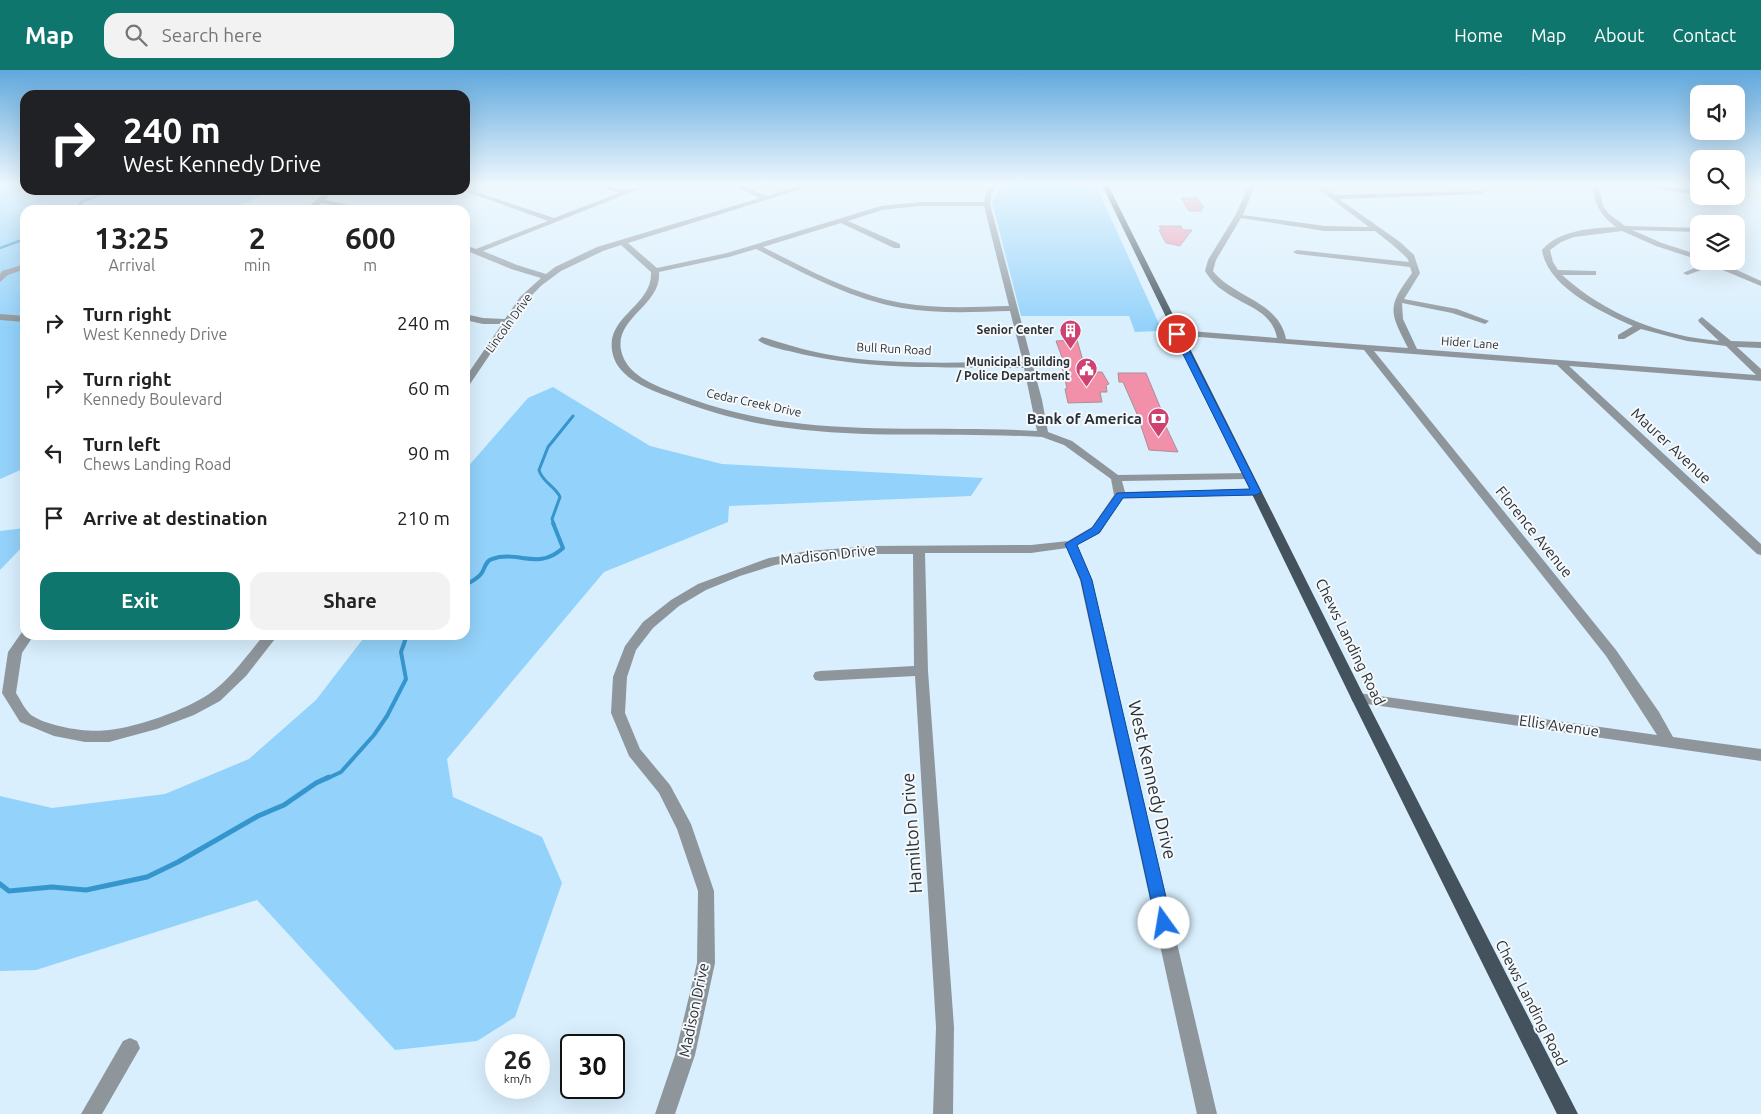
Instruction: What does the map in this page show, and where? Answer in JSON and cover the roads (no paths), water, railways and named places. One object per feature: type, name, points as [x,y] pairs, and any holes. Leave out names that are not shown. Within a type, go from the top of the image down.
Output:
[{"type":"main road","name":"Chews Landing Road","points":[[1128,232],[1358,698],[1568,1114]]},
{"type":"street","points":[[477,251],[527,232]]},
{"type":"street","name":"Lincoln Drive","points":[[470,378],[523,299],[548,276],[578,259],[656,232]]},
{"type":"street","points":[[622,242],[655,270],[700,262],[758,247],[806,232]]},
{"type":"street","points":[[867,232],[897,246]]},
{"type":"street","points":[[994,232],[1037,400],[1043,434]]},
{"type":"street","points":[[1229,232],[1212,260],[1209,271],[1215,282],[1228,292],[1270,315],[1278,324],[1282,342]]},
{"type":"street","points":[[1381,232],[1411,257],[1414,265],[1416,273],[1405,287],[1396,308],[1400,322],[1414,352]]},
{"type":"street","points":[[1598,232],[1576,234],[1556,241],[1546,250],[1546,261],[1593,304],[1621,319],[1686,339],[1729,346],[1761,345]]},
{"type":"street","points":[[1631,232],[1690,255]]},
{"type":"street","points":[[758,247],[812,275],[851,292],[888,303],[924,308],[1012,308]]},
{"type":"street","points":[[470,249],[514,267],[548,276]]},
{"type":"street","points":[[1297,252],[1414,265]]},
{"type":"street","points":[[0,280],[4,274],[20,268]]},
{"type":"street","name":"Cedar Creek Drive","points":[[655,270],[655,283],[648,296],[618,331],[616,347],[620,361],[630,373],[649,386],[706,407],[759,420],[803,427],[878,430],[1007,431],[1043,434],[1068,443],[1116,478]]},
{"type":"street","points":[[1687,273],[1694,270]]},
{"type":"street","points":[[1729,270],[1761,284]]},
{"type":"street","points":[[1556,272],[1593,273]]},
{"type":"street","points":[[1398,300],[1454,311],[1484,321]]},
{"type":"street","points":[[0,317],[20,319]]},
{"type":"street","points":[[470,318],[483,321],[508,322]]},
{"type":"street","points":[[1702,320],[1761,374]]},
{"type":"street","points":[[1621,337],[1640,326]]},
{"type":"street","name":"Hider Lane","points":[[1177,334],[1761,378]]},
{"type":"street","name":"Bull Run Road","points":[[762,340],[800,352],[854,360],[911,364],[1028,364]]},
{"type":"street","name":"Florence Avenue","points":[[1368,348],[1611,653],[1654,716],[1668,741]]},
{"type":"street","name":"Maurer Avenue","points":[[1560,363],[1761,551]]},
{"type":"street","points":[[1071,544],[1096,530],[1120,495],[1116,478],[1248,476]]},
{"type":"street","points":[[1120,495],[1256,492]]},
{"type":"street","name":"Madison Drive","points":[[665,1114],[685,1055],[706,963],[706,891],[685,829],[665,789],[634,752],[618,713],[620,677],[630,649],[648,625],[675,603],[702,588],[736,573],[773,561],[808,555],[871,550],[1031,549],[1071,544]]},
{"type":"street","name":"West Kennedy Drive","points":[[1071,544],[1086,580],[1207,1114]]},
{"type":"street","name":"Hamilton Drive","points":[[920,549],[921,671],[945,1026],[943,1114]]},
{"type":"street","points":[[23,640],[15,652],[9,693],[25,718],[54,730],[85,736],[109,736],[152,725],[189,711],[215,696],[241,672],[267,640]]},
{"type":"street","points":[[820,676],[921,671]]},
{"type":"street","name":"Ellis Avenue","points":[[1358,698],[1761,755]]},
{"type":"street","points":[[91,1114],[130,1048]]},
{"type":"waterway","points":[[0,248],[20,241]]},
{"type":"waterway","points":[[554,524],[552,519],[560,497],[543,478],[539,470],[548,447],[573,416]]},
{"type":"waterway","points":[[470,582],[479,576],[486,563],[492,559],[502,557],[537,559],[554,555],[563,548],[553,523]]},
{"type":"waterway","points":[[326,779],[341,772],[374,735],[387,716],[406,679],[401,652],[405,640]]},
{"type":"waterway","points":[[0,884],[9,891],[52,887],[86,890],[147,877],[178,862],[258,816],[284,805],[316,783],[329,777]]},
{"type":"place","name":"Senior Center","points":[[1070,349]]},
{"type":"place","name":"Municipal Building / Police Department","points":[[1086,388]]},
{"type":"place","name":"Bank of America","points":[[1158,438]]}]
